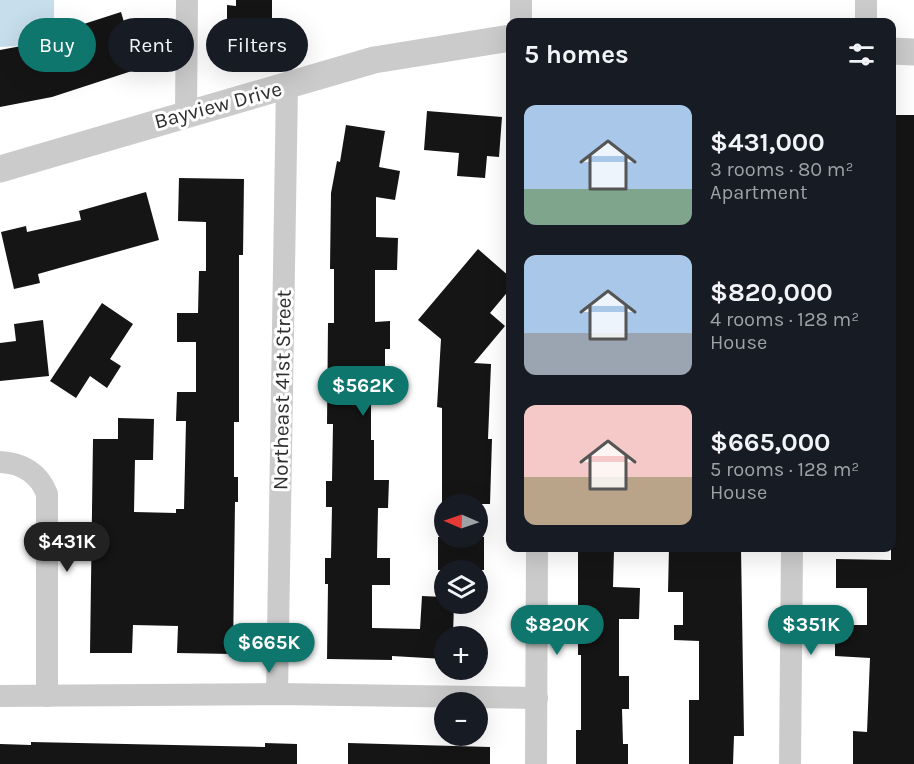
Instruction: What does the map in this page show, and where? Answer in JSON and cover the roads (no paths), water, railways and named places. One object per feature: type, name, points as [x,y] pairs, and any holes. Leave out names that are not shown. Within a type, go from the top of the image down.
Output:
[{"type":"street","points":[[186,112],[187,0]]},
{"type":"street","points":[[521,0],[521,18]]},
{"type":"street","points":[[866,0],[866,18]]},
{"type":"street","name":"Bayview Drive","points":[[0,169],[186,112],[287,86],[374,60],[506,39]]},
{"type":"street","points":[[896,51],[914,52]]},
{"type":"street","name":"Northeast 41st Street","points":[[278,694],[287,86]]},
{"type":"street","points":[[0,462],[20,466],[32,472],[42,481],[47,494],[47,696]]},
{"type":"street","points":[[536,764],[537,552]]},
{"type":"street","points":[[790,764],[792,552]]},
{"type":"street","points":[[0,696],[278,694],[537,698]]},
{"type":"water","points":[[0,0],[54,0],[54,18],[18,18],[18,46],[0,47]]}]
